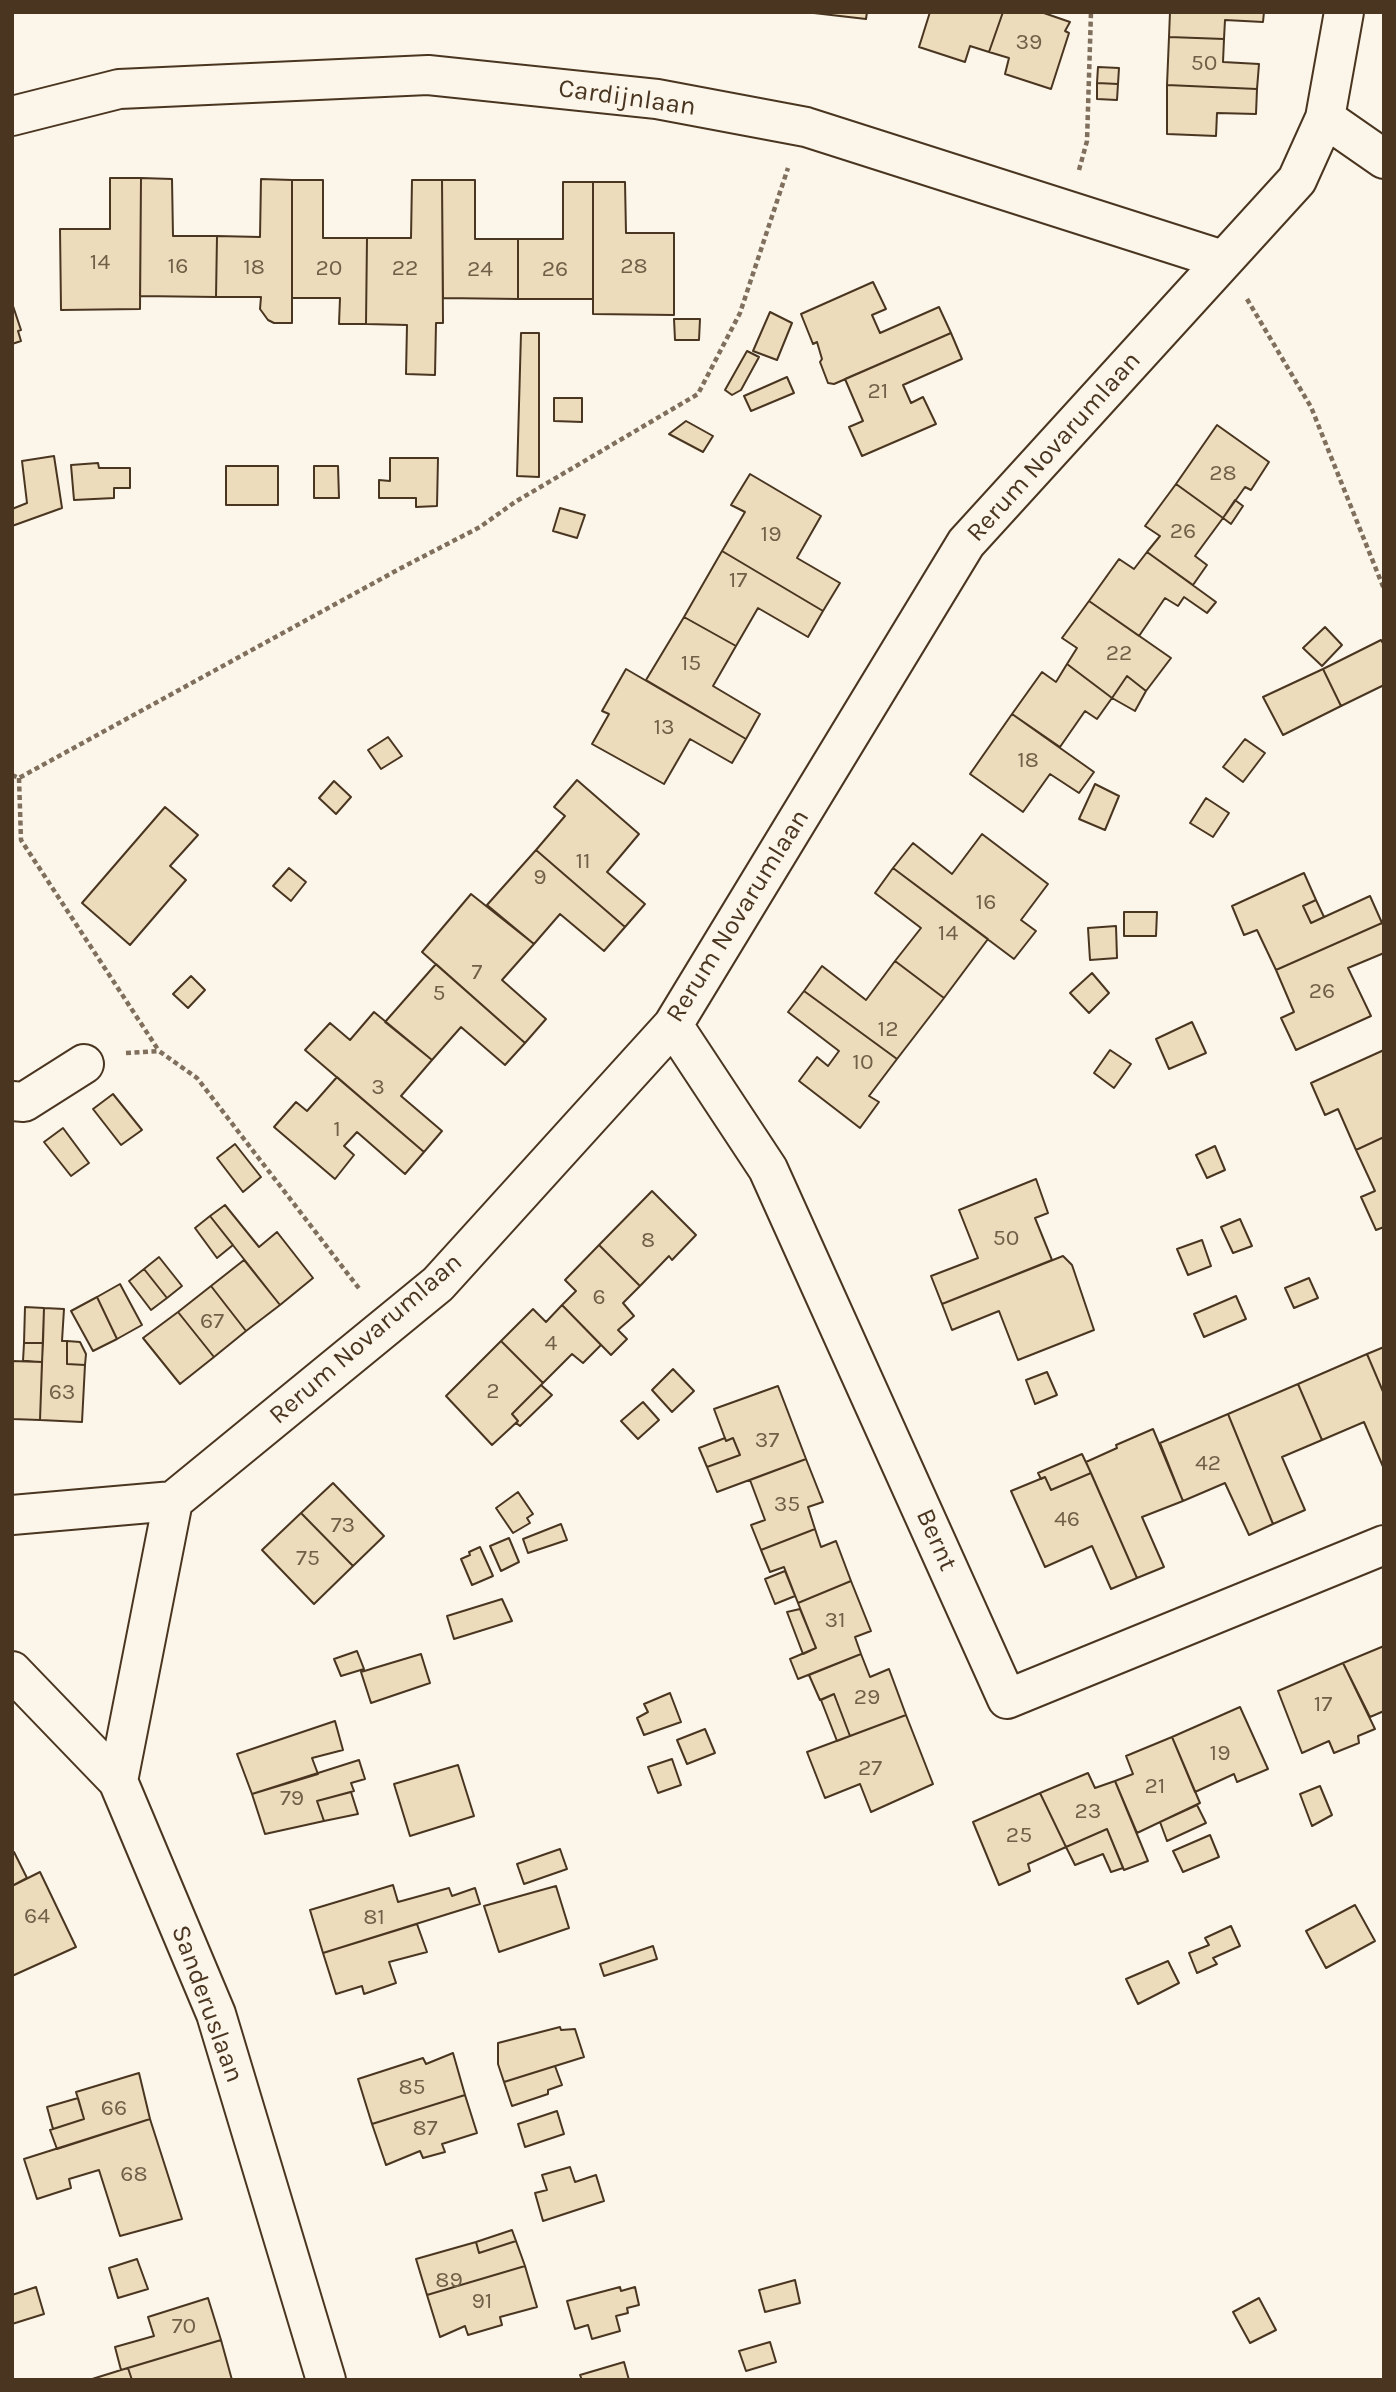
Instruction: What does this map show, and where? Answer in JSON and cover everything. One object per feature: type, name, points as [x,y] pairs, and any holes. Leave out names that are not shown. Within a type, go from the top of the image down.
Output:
[{"type":"street","name":"Rerum Novarumlaan","points":[[173,1501],[438,1284],[673,1025],[966,543],[1297,180],[1325,118],[1344,12]]},
{"type":"street","name":"Cardijnlaan","points":[[12,116],[119,89],[428,75],[657,99],[806,127],[1223,260]]},
{"type":"street","points":[[1325,118],[1384,159]]},
{"type":"street","name":"Bernt","points":[[673,1025],[768,1169],[1007,1699],[1384,1545]]},
{"type":"street","points":[[12,1101],[24,1102],[84,1064]]},
{"type":"street","points":[[12,1515],[173,1501],[118,1781]]},
{"type":"street","name":"Sanderuslaan","points":[[12,1671],[118,1781],[216,2014],[326,2380]]},
{"type":"path","points":[[1067,211],[1087,141],[1091,12]]},
{"type":"path","points":[[19,778],[401,568],[481,527],[515,502],[698,394],[740,313],[788,166],[806,127]]},
{"type":"path","points":[[1223,260],[1311,407],[1384,589]]},
{"type":"path","points":[[12,775],[19,778]]},
{"type":"path","points":[[19,778],[21,840],[159,1051],[197,1078],[387,1326]]},
{"type":"path","points":[[84,1064],[114,1054],[159,1051]]},
{"type":"building","points":[[805,12],[867,12],[866,19]]},
{"type":"building","points":[[930,12],[1003,12],[989,52],[970,46],[965,62],[919,47]]},
{"type":"building","points":[[1003,12],[1041,12],[1070,22],[1065,31],[1069,33],[1051,89],[1005,74],[1009,58],[989,52]]},
{"type":"building","points":[[1170,12],[1264,12],[1263,22],[1225,20],[1224,39],[1169,37]]},
{"type":"building","points":[[1169,37],[1224,39],[1223,62],[1259,64],[1257,89],[1167,85]]},
{"type":"building","points":[[1098,67],[1119,68],[1118,84],[1097,83]]},
{"type":"building","points":[[1097,83],[1118,84],[1117,100],[1097,99]]},
{"type":"building","points":[[1167,85],[1257,89],[1256,114],[1217,113],[1216,136],[1167,134]]},
{"type":"building","points":[[110,178],[141,178],[140,309],[61,310],[60,229],[110,229]]},
{"type":"building","points":[[141,178],[172,179],[173,236],[217,236],[216,297],[140,296]]},
{"type":"building","points":[[261,179],[292,180],[292,323],[274,323],[268,320],[260,309],[261,297],[216,297],[217,236],[260,237]]},
{"type":"building","points":[[292,180],[323,180],[323,238],[367,238],[366,324],[339,324],[340,298],[292,298]]},
{"type":"building","points":[[412,180],[442,180],[443,323],[436,323],[435,375],[406,374],[407,325],[366,324],[367,238],[411,238]]},
{"type":"building","points":[[442,180],[475,180],[475,239],[518,239],[518,299],[443,298]]},
{"type":"building","points":[[563,182],[593,182],[593,299],[518,299],[518,239],[563,239]]},
{"type":"building","points":[[593,182],[625,182],[626,233],[674,233],[674,315],[593,314]]},
{"type":"building","points":[[873,282],[886,309],[872,315],[880,333],[939,307],[951,333],[834,384],[828,383],[820,362],[822,359],[817,342],[813,344],[801,314]]},
{"type":"building","points":[[12,303],[21,330],[18,331],[21,341],[12,344]]},
{"type":"building","points":[[770,312],[792,323],[777,360],[753,351]]},
{"type":"building","points":[[674,319],[700,319],[699,340],[675,340]]},
{"type":"building","points":[[521,333],[539,333],[539,477],[517,476]]},
{"type":"building","points":[[951,333],[962,359],[903,385],[911,403],[923,397],[936,424],[862,456],[849,427],[863,421],[845,379]]},
{"type":"building","points":[[747,351],[759,357],[741,390],[732,395],[725,390]]},
{"type":"building","points":[[787,377],[794,393],[751,411],[744,396]]},
{"type":"building","points":[[554,398],[582,398],[582,422],[554,421]]},
{"type":"building","points":[[686,421],[713,436],[703,452],[669,434]]},
{"type":"building","points":[[1217,425],[1269,462],[1251,490],[1245,487],[1223,518],[1176,484]]},
{"type":"building","points":[[54,456],[62,508],[12,526],[12,509],[27,503],[22,461]]},
{"type":"building","points":[[390,458],[438,458],[437,506],[416,507],[416,498],[379,498],[379,480],[390,481]]},
{"type":"building","points":[[98,463],[99,468],[130,468],[130,488],[114,488],[114,498],[74,500],[71,465]]},
{"type":"building","points":[[226,466],[278,466],[278,505],[226,505]]},
{"type":"building","points":[[314,466],[338,466],[339,498],[314,498]]},
{"type":"building","points":[[750,474],[821,516],[797,558],[840,583],[823,611],[722,551],[745,512],[731,505]]},
{"type":"building","points":[[1176,484],[1223,518],[1195,556],[1207,565],[1193,585],[1147,552],[1160,536],[1145,526]]},
{"type":"building","points":[[1235,500],[1243,506],[1231,524],[1223,518]]},
{"type":"building","points":[[560,508],[585,515],[577,538],[553,531]]},
{"type":"building","points":[[722,551],[823,611],[808,637],[758,608],[736,646],[684,617]]},
{"type":"building","points":[[1147,552],[1216,602],[1207,613],[1184,597],[1178,606],[1165,598],[1139,636],[1089,601],[1119,559],[1134,569]]},
{"type":"building","points":[[1089,601],[1171,658],[1146,691],[1127,676],[1112,698],[1067,664],[1077,648],[1062,638]]},
{"type":"building","points":[[684,617],[736,646],[713,686],[760,714],[746,739],[646,680]]},
{"type":"building","points":[[1325,627],[1342,645],[1322,666],[1303,648]]},
{"type":"building","points":[[1381,640],[1384,645],[1384,685],[1341,706],[1323,669]]},
{"type":"building","points":[[1067,664],[1112,698],[1097,719],[1085,711],[1060,747],[1012,714],[1042,672],[1056,682]]},
{"type":"building","points":[[626,669],[746,739],[732,763],[690,739],[664,784],[592,744],[609,714],[602,711]]},
{"type":"building","points":[[1323,669],[1341,706],[1283,735],[1263,697]]},
{"type":"building","points":[[1127,676],[1146,691],[1135,711],[1112,698]]},
{"type":"building","points":[[1012,714],[1094,772],[1079,793],[1050,774],[1023,812],[970,774]]},
{"type":"building","points":[[388,737],[402,756],[381,769],[368,750]]},
{"type":"building","points":[[1245,739],[1265,753],[1243,782],[1223,767]]},
{"type":"building","points":[[577,780],[639,834],[607,872],[645,904],[625,927],[536,850],[565,816],[554,807]]},
{"type":"building","points":[[334,781],[351,797],[336,814],[319,798]]},
{"type":"building","points":[[1095,784],[1119,796],[1105,830],[1079,819]]},
{"type":"building","points":[[1206,798],[1229,813],[1213,837],[1190,823]]},
{"type":"building","points":[[165,807],[198,835],[170,866],[186,880],[130,945],[82,903]]},
{"type":"building","points":[[982,834],[1048,884],[1021,920],[1036,931],[1014,959],[893,868],[913,843],[952,874]]},
{"type":"building","points":[[536,850],[625,927],[604,951],[560,914],[534,944],[487,905]]},
{"type":"building","points":[[289,868],[306,882],[291,901],[273,886]]},
{"type":"building","points":[[893,868],[988,939],[944,998],[895,961],[921,928],[875,893]]},
{"type":"building","points":[[1304,873],[1316,900],[1303,906],[1311,923],[1370,896],[1382,923],[1276,970],[1257,930],[1244,935],[1232,906]]},
{"type":"building","points":[[471,894],[534,944],[502,980],[546,1019],[525,1043],[422,952]]},
{"type":"building","points":[[1316,900],[1324,917],[1311,923],[1303,906]]},
{"type":"building","points":[[1124,912],[1157,912],[1156,936],[1124,936]]},
{"type":"building","points":[[1382,923],[1384,953],[1348,968],[1371,1016],[1296,1050],[1281,1018],[1294,1012],[1276,970]]},
{"type":"building","points":[[1116,926],[1117,958],[1090,960],[1088,928]]},
{"type":"building","points":[[895,961],[944,998],[897,1059],[804,991],[822,966],[866,1000]]},
{"type":"building","points":[[436,964],[525,1043],[505,1065],[461,1027],[432,1060],[385,1022]]},
{"type":"building","points":[[1092,973],[1109,993],[1089,1013],[1070,993]]},
{"type":"building","points":[[191,976],[205,990],[188,1008],[173,994]]},
{"type":"building","points":[[804,991],[897,1059],[869,1096],[879,1102],[860,1128],[799,1081],[817,1057],[828,1066],[839,1051],[788,1012]]},
{"type":"building","points":[[374,1012],[432,1060],[401,1096],[442,1131],[424,1152],[305,1050],[330,1023],[350,1040]]},
{"type":"building","points":[[1192,1022],[1206,1053],[1169,1069],[1156,1039]]},
{"type":"building","points":[[1110,1050],[1131,1064],[1114,1088],[1094,1073]]},
{"type":"building","points":[[1384,1050],[1384,1137],[1356,1150],[1338,1109],[1325,1115],[1311,1083]]},
{"type":"building","points":[[337,1077],[424,1152],[405,1174],[357,1132],[344,1146],[354,1155],[335,1179],[274,1127],[296,1102],[307,1111]]},
{"type":"building","points":[[113,1094],[142,1130],[121,1145],[93,1109]]},
{"type":"building","points":[[63,1128],[89,1163],[71,1176],[44,1142]]},
{"type":"building","points":[[1384,1137],[1384,1227],[1376,1230],[1361,1197],[1375,1191],[1356,1150]]},
{"type":"building","points":[[235,1144],[261,1177],[243,1192],[217,1158]]},
{"type":"building","points":[[1215,1146],[1225,1170],[1207,1178],[1196,1155]]},
{"type":"building","points":[[1036,1179],[1048,1213],[1035,1218],[1052,1260],[942,1304],[931,1276],[978,1258],[959,1210]]},
{"type":"building","points":[[652,1191],[696,1235],[672,1260],[669,1256],[640,1286],[599,1245]]},
{"type":"building","points":[[225,1205],[259,1247],[277,1232],[313,1278],[280,1305],[210,1216]]},
{"type":"building","points":[[210,1216],[233,1245],[217,1258],[195,1228]]},
{"type":"building","points":[[1240,1219],[1252,1246],[1233,1253],[1221,1227]]},
{"type":"building","points":[[1202,1240],[1211,1266],[1188,1275],[1177,1249]]},
{"type":"building","points":[[599,1245],[640,1286],[623,1303],[634,1316],[618,1330],[627,1339],[611,1355],[562,1305],[576,1291],[565,1280]]},
{"type":"building","points":[[1063,1256],[1072,1265],[1094,1330],[1018,1360],[999,1311],[952,1330],[942,1304]]},
{"type":"building","points":[[159,1257],[182,1286],[167,1298],[144,1269]]},
{"type":"building","points":[[244,1260],[280,1305],[246,1331],[211,1286]]},
{"type":"building","points":[[144,1269],[167,1298],[151,1310],[129,1281]]},
{"type":"building","points":[[1309,1278],[1318,1298],[1294,1308],[1285,1288]]},
{"type":"building","points":[[120,1284],[142,1325],[117,1339],[97,1297]]},
{"type":"building","points":[[211,1286],[246,1331],[214,1357],[178,1312]]},
{"type":"building","points":[[1236,1296],[1246,1319],[1204,1337],[1194,1314]]},
{"type":"building","points":[[97,1297],[117,1339],[93,1351],[71,1311]]},
{"type":"building","points":[[562,1305],[601,1345],[583,1363],[572,1354],[543,1383],[501,1341],[533,1309],[546,1322]]},
{"type":"building","points":[[25,1307],[44,1308],[43,1343],[24,1343]]},
{"type":"building","points":[[44,1308],[64,1309],[62,1341],[67,1341],[67,1364],[85,1365],[82,1422],[40,1420]]},
{"type":"building","points":[[178,1312],[214,1357],[180,1384],[143,1338]]},
{"type":"building","points":[[67,1341],[80,1342],[86,1354],[85,1365],[67,1364]]},
{"type":"building","points":[[501,1341],[543,1383],[512,1414],[518,1421],[492,1445],[446,1396]]},
{"type":"building","points":[[24,1343],[43,1343],[42,1362],[23,1361]]},
{"type":"building","points":[[1384,1347],[1384,1394],[1367,1354]]},
{"type":"building","points":[[1367,1354],[1384,1394],[1384,1469],[1364,1422],[1322,1440],[1298,1384]]},
{"type":"building","points":[[12,1361],[42,1362],[40,1420],[12,1419]]},
{"type":"building","points":[[673,1369],[694,1391],[672,1412],[652,1390]]},
{"type":"building","points":[[1047,1372],[1057,1395],[1035,1404],[1026,1380]]},
{"type":"building","points":[[1298,1384],[1322,1440],[1282,1457],[1305,1510],[1273,1524],[1228,1414]]},
{"type":"building","points":[[541,1385],[552,1395],[520,1426],[512,1414]]},
{"type":"building","points":[[778,1386],[806,1459],[717,1492],[707,1467],[740,1455],[733,1438],[726,1441],[714,1409]]},
{"type":"building","points":[[643,1402],[659,1420],[638,1439],[621,1421]]},
{"type":"building","points":[[1228,1414],[1273,1524],[1249,1535],[1225,1483],[1183,1501],[1160,1443]]},
{"type":"building","points":[[1153,1429],[1183,1501],[1142,1517],[1164,1567],[1137,1578],[1086,1462]]},
{"type":"building","points":[[725,1438],[726,1441],[733,1438],[740,1455],[707,1467],[699,1448]]},
{"type":"building","points":[[1082,1454],[1091,1473],[1051,1490],[1045,1477],[1041,1479],[1038,1473]]},
{"type":"building","points":[[806,1459],[823,1502],[808,1507],[815,1529],[761,1550],[751,1525],[765,1520],[750,1480]]},
{"type":"building","points":[[1091,1473],[1137,1578],[1111,1589],[1092,1546],[1045,1567],[1011,1491],[1045,1477],[1051,1490]]},
{"type":"building","points":[[333,1483],[384,1536],[353,1566],[301,1513]]},
{"type":"building","points":[[518,1492],[533,1514],[527,1518],[530,1523],[513,1533],[496,1508]]},
{"type":"building","points":[[301,1513],[353,1566],[314,1604],[262,1550]]},
{"type":"building","points":[[561,1524],[567,1540],[528,1553],[523,1539]]},
{"type":"building","points":[[815,1529],[821,1547],[836,1541],[851,1581],[798,1603],[784,1567],[770,1572],[761,1550]]},
{"type":"building","points":[[509,1538],[519,1562],[501,1571],[490,1546]]},
{"type":"building","points":[[480,1547],[493,1576],[472,1585],[461,1559]]},
{"type":"building","points":[[785,1571],[795,1596],[775,1604],[765,1579]]},
{"type":"building","points":[[851,1581],[871,1631],[855,1637],[861,1654],[798,1679],[790,1659],[816,1648],[798,1603]]},
{"type":"building","points":[[502,1599],[512,1621],[454,1639],[447,1616]]},
{"type":"building","points":[[800,1609],[816,1648],[803,1654],[787,1612]]},
{"type":"building","points":[[1384,1646],[1384,1711],[1370,1717],[1343,1663]]},
{"type":"building","points":[[357,1651],[364,1669],[341,1676],[334,1659]]},
{"type":"building","points":[[421,1654],[430,1683],[371,1703],[361,1672]]},
{"type":"building","points":[[861,1654],[870,1677],[889,1669],[906,1715],[850,1736],[834,1694],[820,1700],[809,1675]]},
{"type":"building","points":[[1343,1663],[1375,1729],[1358,1736],[1359,1743],[1334,1753],[1329,1741],[1302,1753],[1278,1691]]},
{"type":"building","points":[[670,1693],[681,1722],[644,1735],[637,1718],[648,1712],[644,1704]]},
{"type":"building","points":[[834,1694],[850,1736],[837,1741],[821,1700]]},
{"type":"building","points":[[1240,1707],[1268,1769],[1237,1782],[1234,1774],[1195,1792],[1172,1737]]},
{"type":"building","points":[[906,1715],[933,1784],[871,1812],[860,1784],[825,1798],[807,1752]]},
{"type":"building","points":[[335,1721],[343,1750],[312,1758],[318,1774],[252,1794],[237,1754]]},
{"type":"building","points":[[705,1729],[715,1753],[687,1764],[677,1740]]},
{"type":"building","points":[[1172,1737],[1200,1803],[1137,1833],[1115,1781],[1133,1774],[1126,1756]]},
{"type":"building","points":[[672,1759],[681,1785],[658,1793],[648,1767]]},
{"type":"building","points":[[359,1760],[365,1779],[351,1783],[354,1791],[317,1801],[324,1821],[265,1834],[252,1794]]},
{"type":"building","points":[[458,1765],[474,1816],[410,1836],[394,1784]]},
{"type":"building","points":[[1088,1773],[1095,1788],[1115,1781],[1148,1861],[1124,1870],[1107,1829],[1066,1847],[1040,1793]]},
{"type":"building","points":[[1320,1786],[1332,1815],[1312,1826],[1300,1794]]},
{"type":"building","points":[[351,1792],[358,1814],[324,1821],[317,1801]]},
{"type":"building","points":[[1040,1793],[1066,1847],[1028,1864],[1030,1871],[999,1885],[973,1822]]},
{"type":"building","points":[[1197,1805],[1206,1823],[1167,1841],[1160,1822]]},
{"type":"building","points":[[1107,1829],[1123,1868],[1111,1872],[1103,1854],[1075,1865],[1066,1847]]},
{"type":"building","points":[[1210,1835],[1219,1857],[1183,1872],[1173,1851]]},
{"type":"building","points":[[560,1849],[567,1869],[524,1884],[517,1864]]},
{"type":"building","points":[[14,1852],[27,1878],[12,1886],[12,1853]]},
{"type":"building","points":[[40,1872],[76,1947],[12,1976],[12,1886]]},
{"type":"building","points":[[393,1885],[398,1902],[449,1888],[452,1896],[475,1888],[480,1904],[323,1953],[310,1910]]},
{"type":"building","points":[[556,1886],[569,1928],[499,1952],[484,1906]]},
{"type":"building","points":[[1355,1905],[1375,1941],[1326,1968],[1306,1931]]},
{"type":"building","points":[[417,1924],[427,1952],[389,1962],[396,1983],[364,1994],[362,1986],[336,1994],[323,1953]]},
{"type":"building","points":[[1231,1926],[1240,1946],[1213,1958],[1217,1964],[1197,1973],[1189,1953],[1209,1945],[1205,1938]]},
{"type":"building","points":[[653,1946],[657,1959],[604,1976],[600,1964]]},
{"type":"building","points":[[1168,1961],[1179,1983],[1138,2004],[1126,1979]]},
{"type":"building","points":[[560,2027],[561,2030],[575,2029],[584,2057],[504,2082],[498,2064],[498,2043]]},
{"type":"building","points":[[453,2053],[465,2095],[372,2124],[358,2079],[423,2058],[426,2064]]},
{"type":"building","points":[[555,2066],[562,2085],[548,2090],[548,2094],[512,2106],[504,2082]]},
{"type":"building","points":[[139,2073],[150,2119],[57,2149],[50,2130],[84,2119],[76,2092]]},
{"type":"building","points":[[465,2095],[477,2133],[442,2144],[445,2152],[423,2158],[420,2151],[386,2165],[372,2124]]},
{"type":"building","points":[[78,2098],[84,2119],[53,2129],[47,2107]]},
{"type":"building","points":[[557,2111],[564,2134],[525,2147],[518,2124]]},
{"type":"building","points":[[150,2119],[182,2219],[120,2236],[99,2170],[69,2179],[71,2188],[37,2199],[24,2159]]},
{"type":"building","points":[[570,2167],[575,2182],[596,2175],[604,2201],[543,2221],[535,2193],[547,2190],[542,2175]]},
{"type":"building","points":[[512,2230],[516,2241],[479,2253],[476,2242]]},
{"type":"building","points":[[516,2241],[525,2266],[427,2295],[416,2259],[476,2242],[479,2253]]},
{"type":"building","points":[[137,2259],[148,2289],[118,2298],[109,2268]]},
{"type":"building","points":[[525,2266],[537,2307],[500,2317],[502,2325],[468,2335],[465,2326],[440,2337],[427,2295]]},
{"type":"building","points":[[795,2280],[800,2303],[765,2312],[759,2290]]},
{"type":"building","points":[[36,2287],[44,2314],[12,2324],[12,2295]]},
{"type":"building","points":[[620,2287],[621,2291],[635,2287],[639,2305],[627,2308],[628,2313],[616,2316],[620,2331],[592,2339],[588,2325],[575,2329],[567,2301]]},
{"type":"building","points":[[208,2298],[221,2340],[121,2370],[115,2347],[154,2336],[148,2317]]},
{"type":"building","points":[[1259,2298],[1276,2330],[1250,2343],[1233,2312]]},
{"type":"building","points":[[221,2340],[232,2380],[132,2380],[128,2368]]},
{"type":"building","points":[[770,2342],[776,2362],[746,2371],[739,2351]]},
{"type":"building","points":[[624,2362],[629,2380],[582,2380],[580,2375]]},
{"type":"building","points":[[128,2368],[132,2380],[89,2380],[121,2370]]}]
